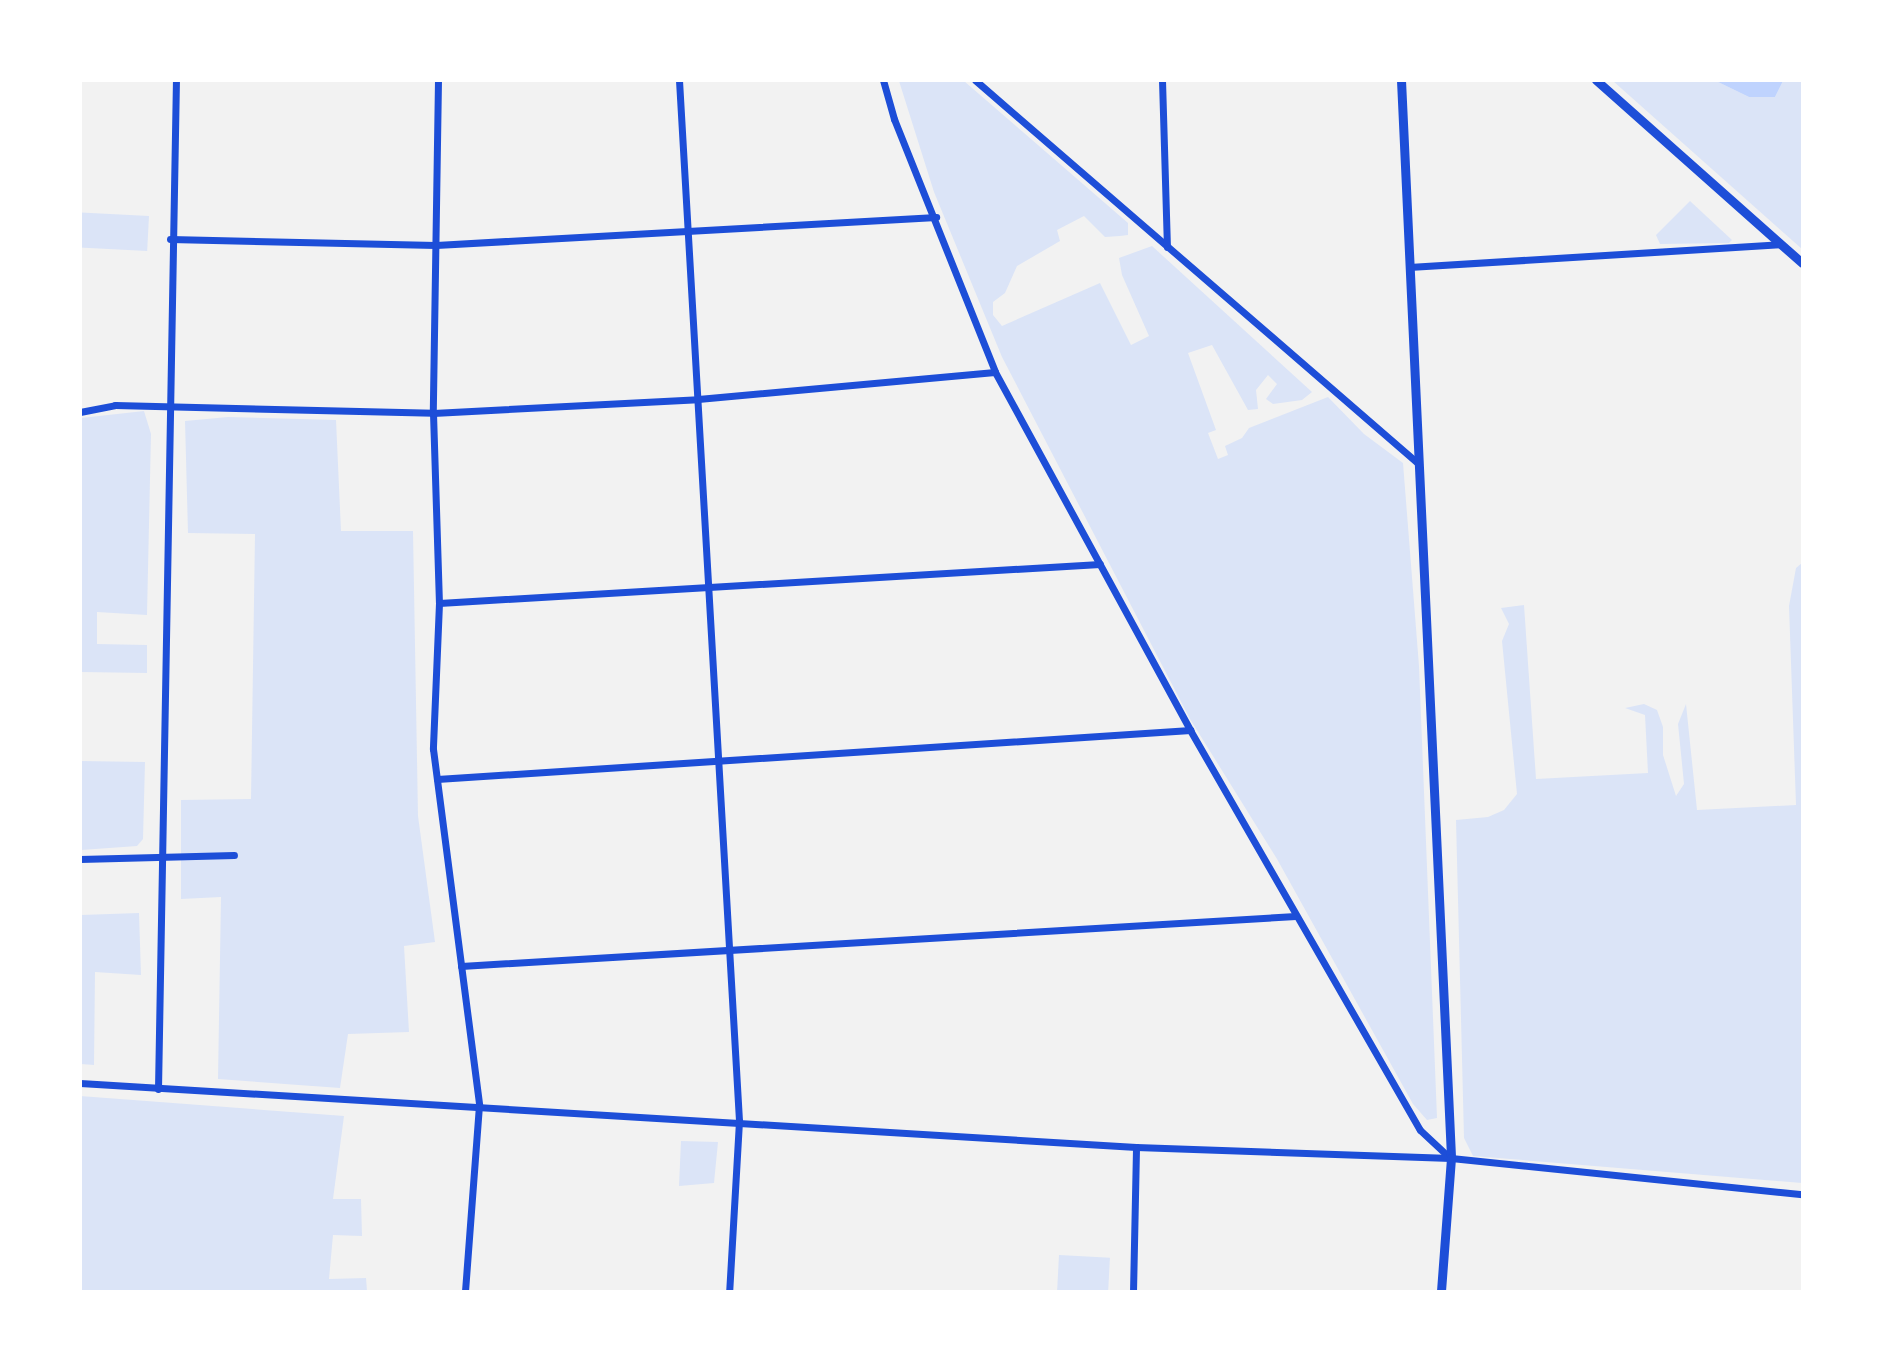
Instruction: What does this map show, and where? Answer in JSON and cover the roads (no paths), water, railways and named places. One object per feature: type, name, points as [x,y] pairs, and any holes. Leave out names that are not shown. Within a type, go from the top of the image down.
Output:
[{"type":"street","points":[[158,1089],[167,406],[176,80]]},
{"type":"street","points":[[438,80],[433,413],[439,603],[433,749],[444,863],[479,1105],[466,1292]]},
{"type":"street","points":[[679,80],[721,762],[739,1121],[729,1292]]},
{"type":"street","points":[[883,80],[894,119],[936,217],[995,372],[1190,730],[1420,1130],[1451,1158]]},
{"type":"street","points":[[975,80],[1420,465]]},
{"type":"street","points":[[1162,80],[1167,247]]},
{"type":"street","points":[[1401,80],[1451,1158],[1441,1292]]},
{"type":"street","points":[[1596,80],[1802,263]]},
{"type":"street","points":[[170,239],[436,245],[936,217]]},
{"type":"street","points":[[1409,267],[1781,244]]},
{"type":"street","points":[[80,412],[115,405],[433,413],[698,399],[995,372]]},
{"type":"street","points":[[439,603],[1100,564]]},
{"type":"street","points":[[437,779],[1190,730]]},
{"type":"street","points":[[80,859],[162,859],[234,855]]},
{"type":"street","points":[[461,966],[1296,916]]},
{"type":"street","points":[[80,1083],[479,1105],[1136,1147],[1451,1158],[1802,1194]]},
{"type":"street","points":[[1133,1292],[1136,1147]]},
{"type":"water","points":[[1716,81],[1783,81],[1775,97],[1749,97]]}]
